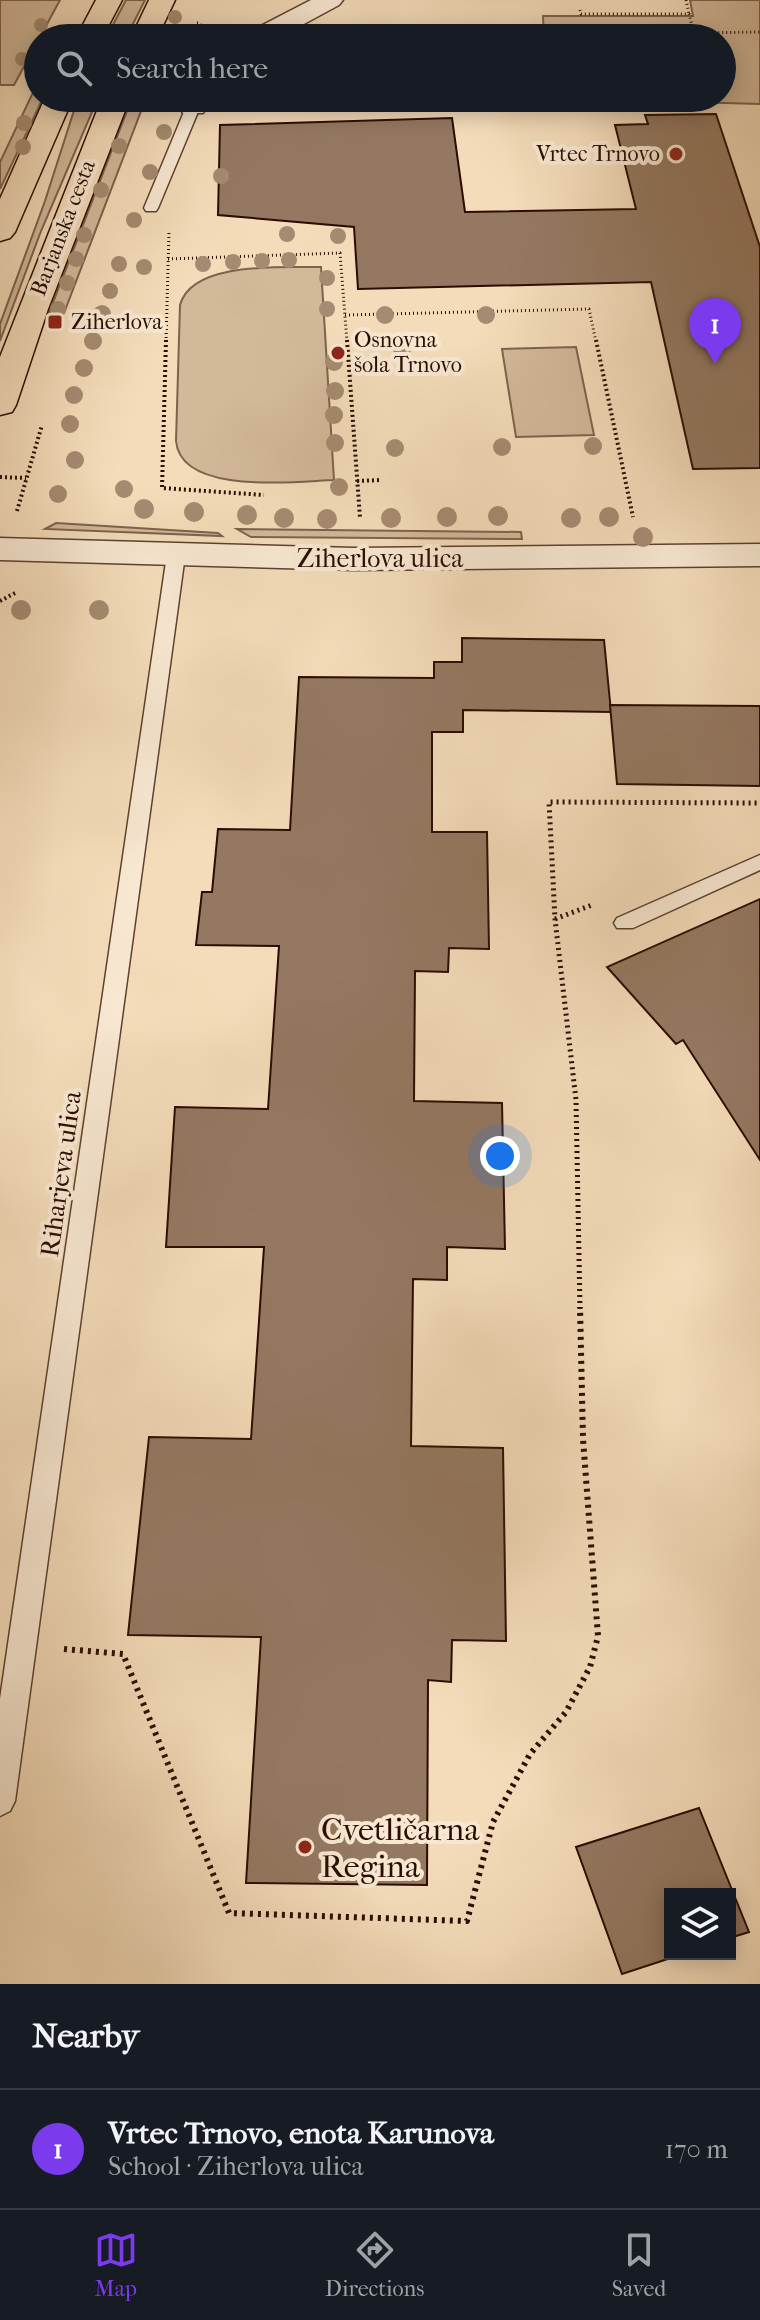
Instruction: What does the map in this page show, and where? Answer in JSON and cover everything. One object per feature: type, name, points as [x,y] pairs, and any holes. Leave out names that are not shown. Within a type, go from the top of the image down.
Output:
[{"type":"main road","points":[[96,24],[109,0]]},
{"type":"main road","points":[[151,24],[162,0]]},
{"type":"main road","points":[[0,232],[53,112]]},
{"type":"main road","name":"Barjanska cesta","points":[[0,405],[32,309],[110,112]]},
{"type":"street","points":[[285,24],[330,0]]},
{"type":"street","name":"Ziherlova ulica","points":[[0,549],[354,559],[760,555]]},
{"type":"lane","points":[[151,208],[192,112]]},
{"type":"lane","name":"Riharjeva ulica","points":[[0,1801],[176,555]]},
{"type":"lane","points":[[625,923],[760,862]]},
{"type":"path","points":[[686,0],[692,24]]},
{"type":"path","points":[[580,10],[581,14],[689,14]]},
{"type":"path","points":[[189,22],[200,24]]},
{"type":"path","points":[[736,32],[760,32]]},
{"type":"path","points":[[264,495],[162,488],[168,259],[340,253],[361,527]]},
{"type":"path","points":[[345,315],[589,309],[635,526]]},
{"type":"path","points":[[0,477],[26,478]]},
{"type":"path","points":[[357,481],[382,480]]},
{"type":"path","points":[[23,1646],[123,1654],[229,1913],[467,1921],[493,1822],[530,1754],[566,1712],[590,1667],[598,1636],[583,1439],[576,1100],[555,919],[549,802],[760,803]]},
{"type":"shaded area","points":[[0,0],[60,0],[47,24],[24,24],[24,67],[14,85],[0,85]]},
{"type":"shaded area","points":[[126,0],[145,0],[133,24],[113,24]]},
{"type":"shaded area","points":[[690,0],[760,0],[760,104],[736,103],[736,24],[543,24],[543,16],[693,16]]},
{"type":"shaded area","points":[[24,111],[36,112],[0,189],[0,162]]},
{"type":"shaded area","points":[[74,112],[92,112],[41,231],[0,341],[0,324]]},
{"type":"shaded area","points":[[127,112],[141,112],[64,313],[49,313]]},
{"type":"shaded area","points":[[321,267],[334,480],[243,482],[218,478],[198,470],[183,459],[176,441],[180,305],[188,290],[220,273]]},
{"type":"shaded area","points":[[576,347],[594,435],[516,437],[502,349]]},
{"type":"shaded area","points":[[56,523],[218,533],[222,536],[45,529]]},
{"type":"shaded area","points":[[237,529],[521,532],[522,539],[251,537]]},
{"type":"building","points":[[716,114],[760,247],[760,468],[693,469],[651,282],[358,289],[354,227],[218,215],[220,125],[452,118],[465,212],[636,209],[615,125],[648,124],[645,115]]},
{"type":"building","points":[[462,638],[604,640],[611,712],[463,710],[463,732],[432,732],[432,832],[487,832],[489,949],[449,948],[448,972],[415,971],[414,1101],[502,1103],[505,1249],[447,1247],[447,1280],[413,1279],[411,1446],[503,1448],[506,1641],[452,1640],[451,1682],[428,1680],[427,1885],[246,1883],[261,1637],[128,1635],[149,1437],[251,1439],[264,1247],[166,1247],[175,1107],[268,1109],[279,946],[196,945],[202,892],[212,892],[218,829],[290,830],[299,677],[434,678],[434,662],[462,662]]},
{"type":"building","points":[[610,705],[760,706],[760,786],[617,784]]},
{"type":"building","points":[[760,899],[760,1160],[683,1040],[676,1044],[607,967]]},
{"type":"building","points":[[699,1808],[731,1888],[664,1888],[665,1960],[622,1974],[576,1847]]},
{"type":"building","points":[[736,1900],[749,1932],[736,1936]]},
{"type":"place","name":"Vrtec Trnovo","points":[[676,154]]},
{"type":"place","name":"Ziherlova","points":[[55,322]]},
{"type":"place","name":"Osnovna šola Trnovo","points":[[338,353]]},
{"type":"place","name":"Vrtec Trnovo, enota Karunova","points":[[715,364]]},
{"type":"place","name":"Cvetličarna Regina","points":[[305,1847]]}]
